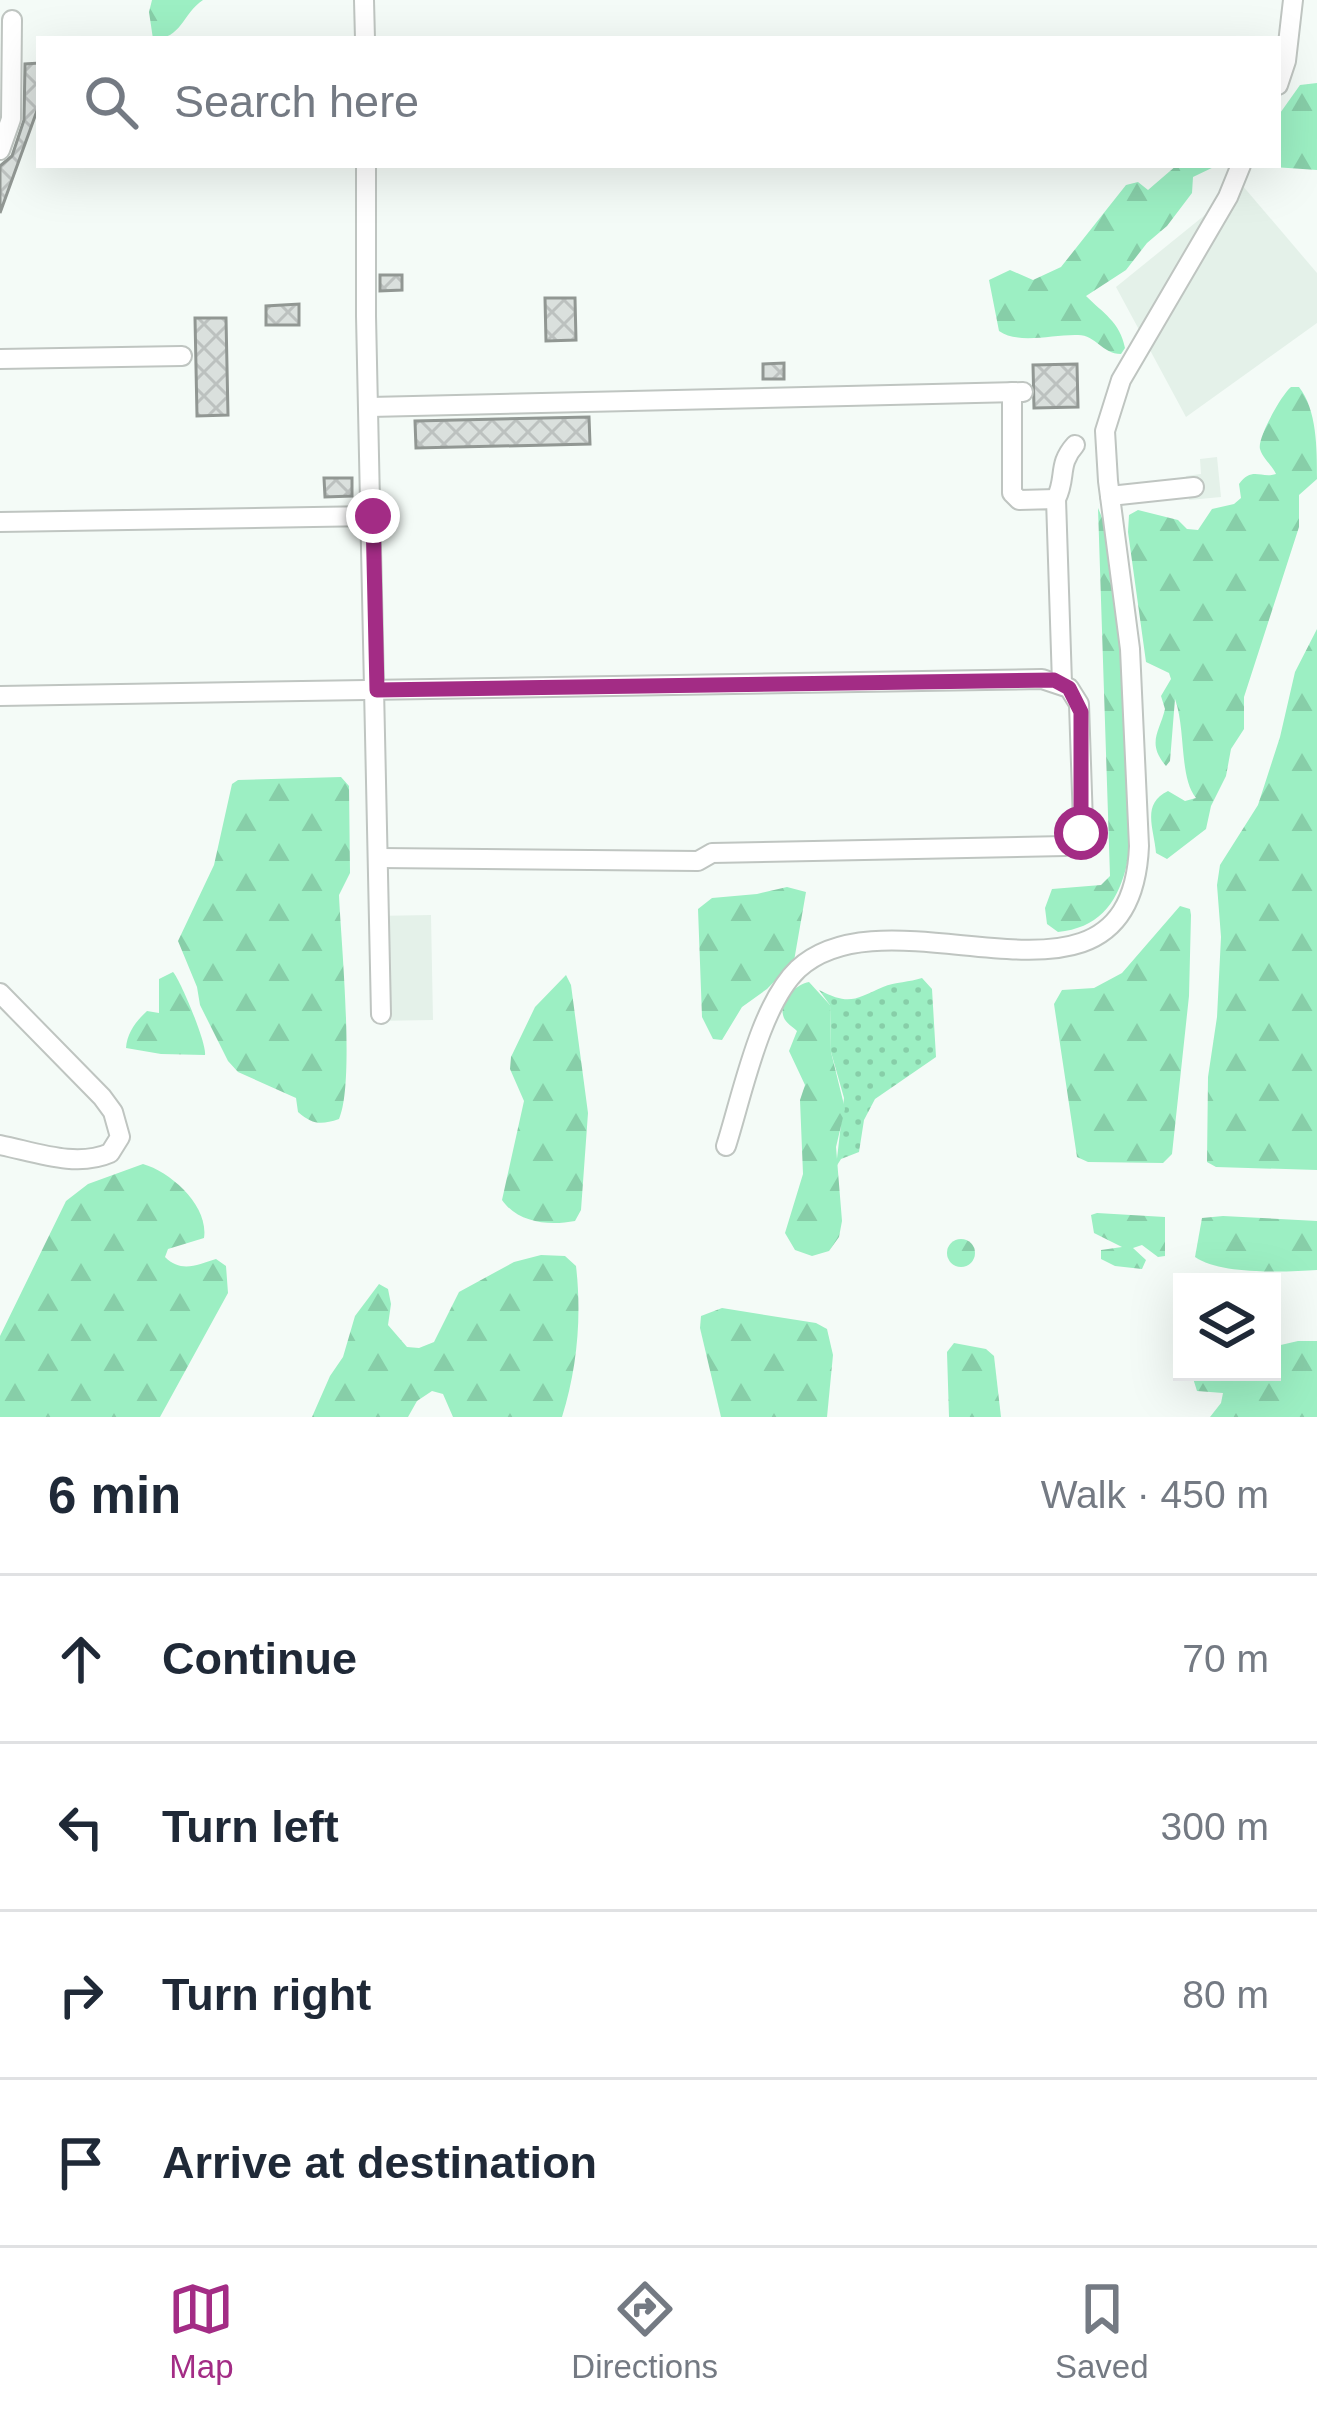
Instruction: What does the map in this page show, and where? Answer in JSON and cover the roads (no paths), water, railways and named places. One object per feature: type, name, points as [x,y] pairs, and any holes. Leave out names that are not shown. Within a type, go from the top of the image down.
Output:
[{"type":"lane","points":[[364,0],[365,36]]},
{"type":"lane","points":[[1281,76],[1293,0]]},
{"type":"lane","points":[[0,150],[12,107],[12,20]]},
{"type":"lane","points":[[366,168],[382,1014]]},
{"type":"lane","points":[[727,1146],[772,1010],[783,987],[816,956],[852,943],[882,940],[1028,949],[1074,947],[1102,934],[1125,908],[1138,872],[1139,846],[1130,649],[1106,431],[1121,380],[1228,197],[1240,168]]},
{"type":"lane","points":[[0,358],[182,356]]},
{"type":"lane","points":[[370,407],[1018,392],[1012,493],[1019,500],[1056,499]]},
{"type":"lane","points":[[1061,683],[1056,499],[1063,460],[1075,445]]},
{"type":"lane","points":[[1110,496],[1194,487]]},
{"type":"lane","points":[[0,522],[373,516]]},
{"type":"lane","points":[[0,696],[1042,679],[1061,683],[1079,704],[1083,824],[1077,838],[1065,845],[712,854],[698,861],[380,858]]},
{"type":"lane","points":[[0,993],[102,1096],[113,1112],[120,1137],[110,1153],[90,1159],[0,1145]]}]
